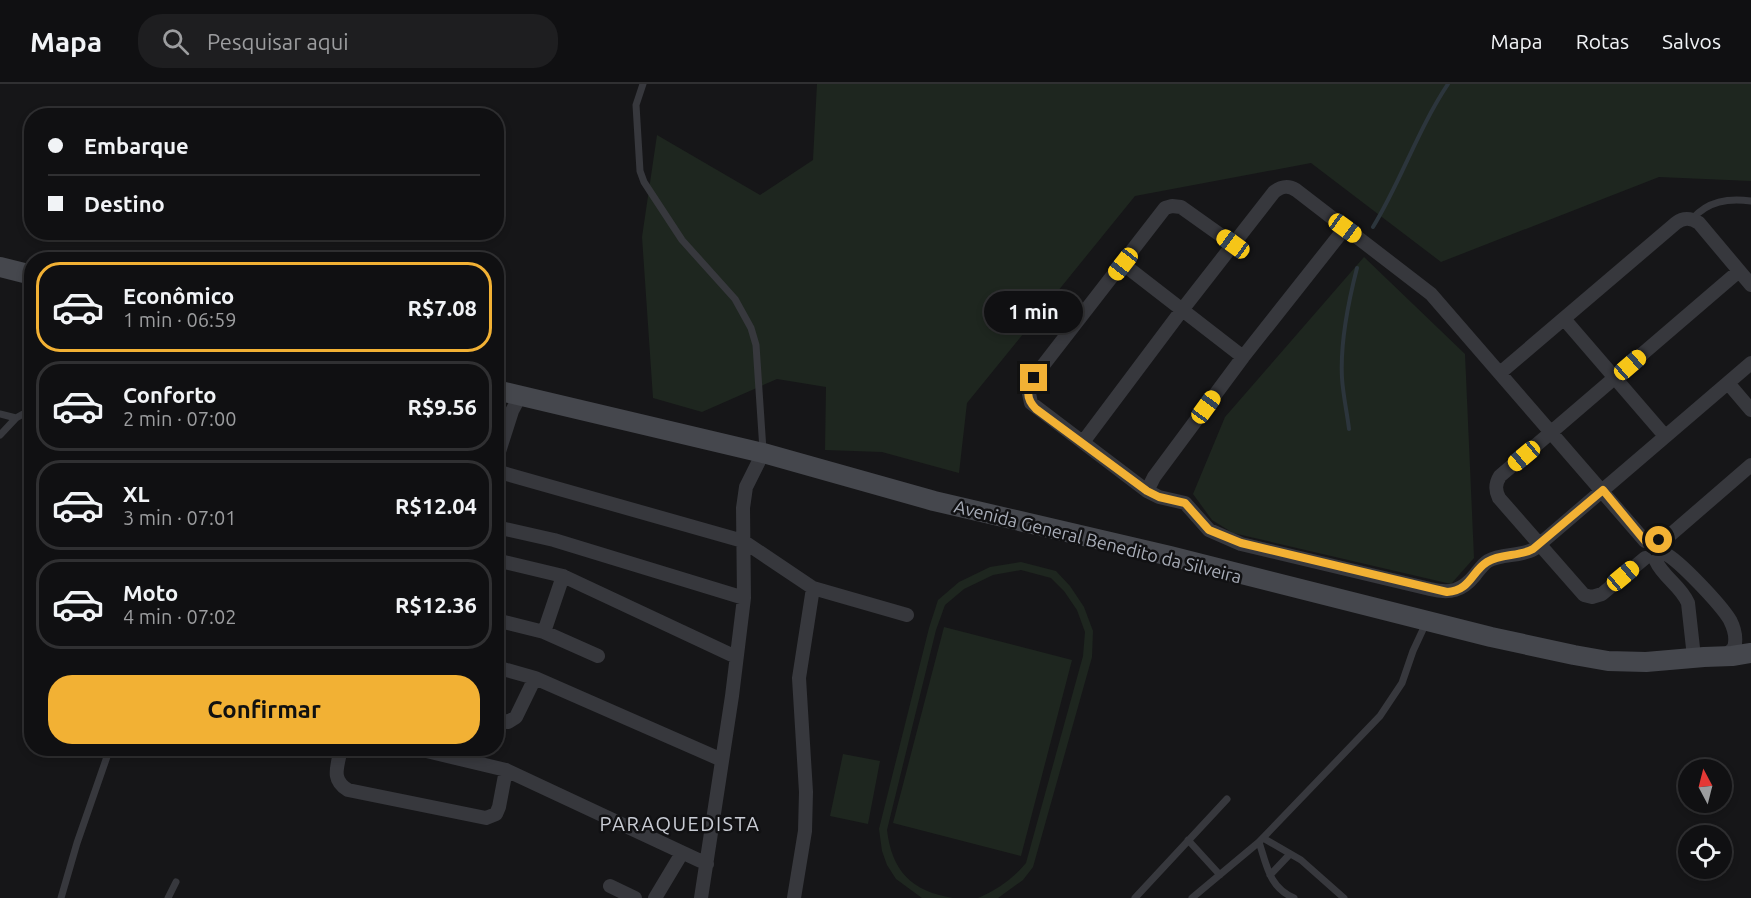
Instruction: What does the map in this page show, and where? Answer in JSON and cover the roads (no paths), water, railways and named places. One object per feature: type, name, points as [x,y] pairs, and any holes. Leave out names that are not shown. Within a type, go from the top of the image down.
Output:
[{"type":"main road","points":[[0,267],[24,273]]},
{"type":"main road","name":"Avenida General Benedito da Silveira","points":[[504,392],[763,453],[934,501],[1170,556],[1531,646],[1608,661],[1646,662],[1726,651]]},
{"type":"street","points":[[1083,442],[1274,192],[1284,187],[1296,190],[1431,294],[1645,541],[1655,538],[1659,568],[1684,595],[1726,651]]},
{"type":"street","points":[[1233,244],[1184,209],[1172,206],[1165,208],[1031,381],[1028,389],[1029,399],[1033,406],[1147,491],[1159,497],[1185,503],[1209,530],[1233,541],[1442,592],[1461,589],[1488,561],[1526,553],[1539,545],[1751,363]]},
{"type":"street","points":[[1500,373],[1683,219],[1692,219],[1699,223],[1751,285]]},
{"type":"street","points":[[1147,491],[1154,477],[1243,357],[1345,228]]},
{"type":"street","points":[[1123,264],[1243,357]]},
{"type":"street","points":[[1739,271],[1500,476],[1496,482],[1499,498],[1576,589],[1589,597],[1602,594],[1657,554],[1751,465]]},
{"type":"street","points":[[1564,320],[1665,436]]},
{"type":"street","points":[[1728,383],[1751,410]]},
{"type":"street","points":[[504,436],[512,411],[520,396]]},
{"type":"street","points":[[701,898],[744,598],[743,508],[746,487],[763,453]]},
{"type":"street","points":[[504,473],[743,541],[813,588],[907,615]]},
{"type":"street","points":[[504,529],[554,540],[744,598]]},
{"type":"street","points":[[1657,554],[1672,557],[1727,617],[1733,627],[1726,651]]},
{"type":"street","points":[[504,562],[563,576],[736,657]]},
{"type":"street","points":[[544,632],[563,576]]},
{"type":"street","points":[[794,898],[805,831],[806,792],[799,678],[813,588]]},
{"type":"street","points":[[504,622],[544,632],[598,656]]},
{"type":"street","points":[[504,669],[535,678],[722,760]]},
{"type":"street","points":[[504,721],[508,722],[516,717],[535,678]]},
{"type":"street","points":[[340,756],[336,776],[340,785],[348,790],[486,818],[495,814],[499,807],[506,770]]},
{"type":"street","points":[[447,756],[506,770],[706,864]]},
{"type":"street","points":[[655,898],[682,853]]},
{"type":"street","points":[[610,886],[634,898]]},
{"type":"lane","points":[[643,84],[636,105],[640,171],[644,182],[682,240],[735,299],[751,328],[756,345],[763,453]]},
{"type":"lane","points":[[1692,219],[1704,208],[1719,201],[1751,201]]},
{"type":"lane","points":[[0,414],[16,418]]},
{"type":"lane","points":[[0,435],[16,418],[24,414]]},
{"type":"lane","points":[[1192,898],[1261,840],[1380,716],[1402,683],[1427,621]]},
{"type":"lane","points":[[61,898],[77,843],[107,756]]},
{"type":"lane","points":[[1135,898],[1227,799]]},
{"type":"lane","points":[[1188,840],[1220,875]]},
{"type":"lane","points":[[1261,840],[1301,861],[1344,898]]},
{"type":"lane","points":[[1261,840],[1270,875],[1283,893],[1294,898]]},
{"type":"lane","points":[[1270,875],[1290,854]]},
{"type":"lane","points":[[168,898],[176,882]]},
{"type":"waterway","points":[[1373,227],[1437,101],[1448,84]]},
{"type":"waterway","points":[[1349,429],[1343,384],[1342,351],[1357,268]]},
{"type":"district","name":"PARAQUEDISTA","points":[[680,823]]}]
